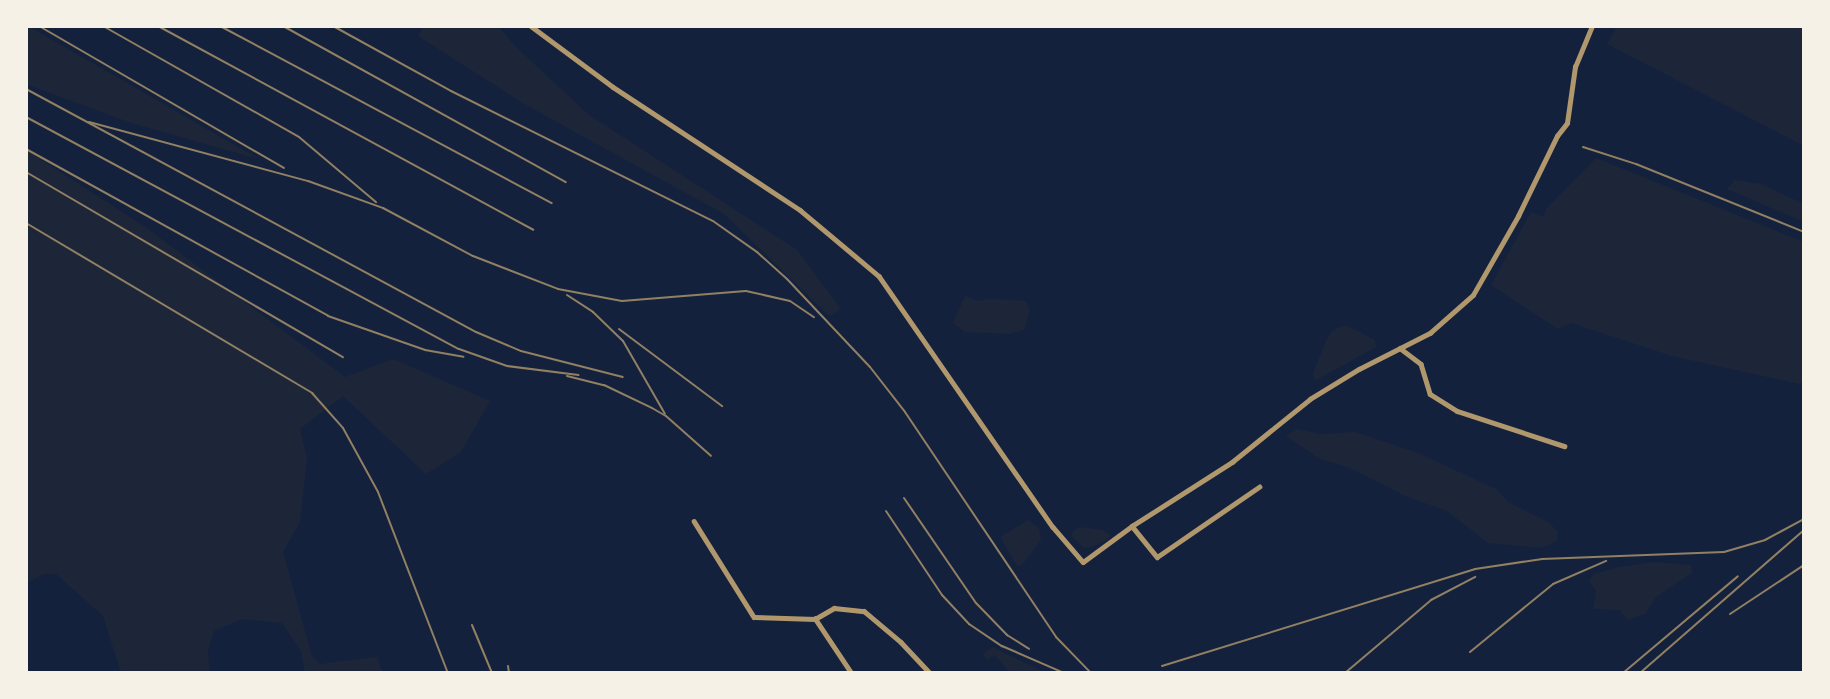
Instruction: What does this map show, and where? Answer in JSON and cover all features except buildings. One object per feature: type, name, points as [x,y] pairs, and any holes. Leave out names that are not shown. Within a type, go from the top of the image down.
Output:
[{"type":"street","points":[[531,26],[613,87],[800,210],[879,276],[1053,527],[1083,562],[1132,526],[1232,462],[1310,399],[1430,333],[1473,295],[1518,216],[1557,136],[1567,123],[1575,67],[1592,26]]},
{"type":"street","points":[[1400,348],[1420,364],[1430,394],[1457,411],[1564,446]]},
{"type":"street","points":[[1132,526],[1157,558],[1259,487]]},
{"type":"street","points":[[694,521],[754,617],[815,619],[834,608],[864,611],[901,642],[930,673]]},
{"type":"street","points":[[815,619],[851,673]]},
{"type":"shaded area","points":[[26,26],[259,159],[131,123],[26,84]]},
{"type":"shaded area","points":[[423,26],[498,26],[516,47],[589,115],[797,250],[841,309],[829,316],[724,214],[526,105],[418,36]]},
{"type":"shaded area","points":[[1617,26],[1804,26],[1804,146],[1607,44]]},
{"type":"shaded area","points":[[26,150],[144,226],[345,377],[393,359],[490,401],[461,452],[426,474],[343,396],[300,429],[307,458],[300,522],[283,552],[312,656],[320,664],[377,657],[383,673],[305,673],[301,651],[282,623],[242,619],[214,631],[208,651],[210,673],[121,673],[103,616],[56,574],[44,574],[26,583]]},
{"type":"shaded area","points":[[1596,158],[1804,242],[1804,380],[1799,384],[1672,356],[1571,323],[1558,329],[1491,285],[1531,212],[1543,217],[1547,208]]},
{"type":"shaded area","points":[[1735,180],[1761,184],[1804,204],[1804,222],[1727,189]]},
{"type":"shaded area","points":[[965,296],[979,301],[1026,301],[1030,310],[1024,330],[1009,334],[965,332],[953,323]]},
{"type":"shaded area","points":[[1346,325],[1375,340],[1376,347],[1315,381],[1313,373],[1326,341],[1333,330]]},
{"type":"shaded area","points":[[1297,429],[1320,434],[1355,432],[1418,453],[1496,489],[1508,502],[1548,522],[1557,531],[1557,541],[1542,548],[1488,543],[1447,511],[1405,496],[1350,468],[1318,458],[1286,436]]},
{"type":"shaded area","points":[[1028,520],[1039,528],[1041,540],[1022,565],[1017,566],[1000,537]]},
{"type":"shaded area","points":[[1080,527],[1103,530],[1110,535],[1108,540],[1089,548],[1083,547],[1071,536],[1074,530]]},
{"type":"shaded area","points":[[1655,562],[1691,565],[1692,573],[1656,597],[1645,614],[1627,620],[1620,610],[1593,609],[1596,591],[1589,581],[1594,574],[1618,567]]},
{"type":"shaded area","points":[[992,647],[1045,673],[1010,673],[995,655],[987,660],[983,654]]},
{"type":"railway","points":[[39,26],[284,168]]},
{"type":"railway","points":[[103,26],[299,137],[376,202]]},
{"type":"railway","points":[[158,26],[533,230]]},
{"type":"railway","points":[[220,26],[552,203]]},
{"type":"railway","points":[[283,26],[566,182]]},
{"type":"railway","points":[[333,26],[451,91],[713,221],[757,252],[787,279],[870,367],[905,412],[1056,637],[1091,673]]},
{"type":"railway","points":[[26,89],[476,332],[521,351],[623,377]]},
{"type":"railway","points":[[26,117],[459,349],[507,366],[578,375]]},
{"type":"railway","points":[[89,122],[308,181],[383,208],[473,256],[558,289],[622,301],[746,291],[790,301],[814,317]]},
{"type":"railway","points":[[1583,147],[1636,164],[1804,232]]},
{"type":"railway","points":[[26,149],[328,316],[425,350],[463,357]]},
{"type":"railway","points":[[26,172],[343,357]]},
{"type":"railway","points":[[26,223],[312,393],[343,428],[378,492],[448,673]]},
{"type":"railway","points":[[567,295],[593,312],[623,341],[665,414]]},
{"type":"railway","points":[[619,329],[722,406]]},
{"type":"railway","points":[[567,376],[604,385],[652,408],[666,416],[711,456]]},
{"type":"railway","points":[[904,498],[976,603],[1007,635],[1029,649]]},
{"type":"railway","points":[[886,511],[942,595],[969,624],[1002,646],[1064,673]]},
{"type":"railway","points":[[1162,666],[1475,569],[1542,559],[1724,552],[1765,540],[1804,519]]},
{"type":"railway","points":[[1640,673],[1804,530]]},
{"type":"railway","points":[[1470,652],[1553,584],[1606,561]]},
{"type":"railway","points":[[1730,614],[1804,565]]},
{"type":"railway","points":[[1623,673],[1738,576]]},
{"type":"railway","points":[[1345,673],[1431,600],[1475,577]]},
{"type":"railway","points":[[472,625],[492,673]]},
{"type":"railway","points":[[508,666],[509,673]]}]
